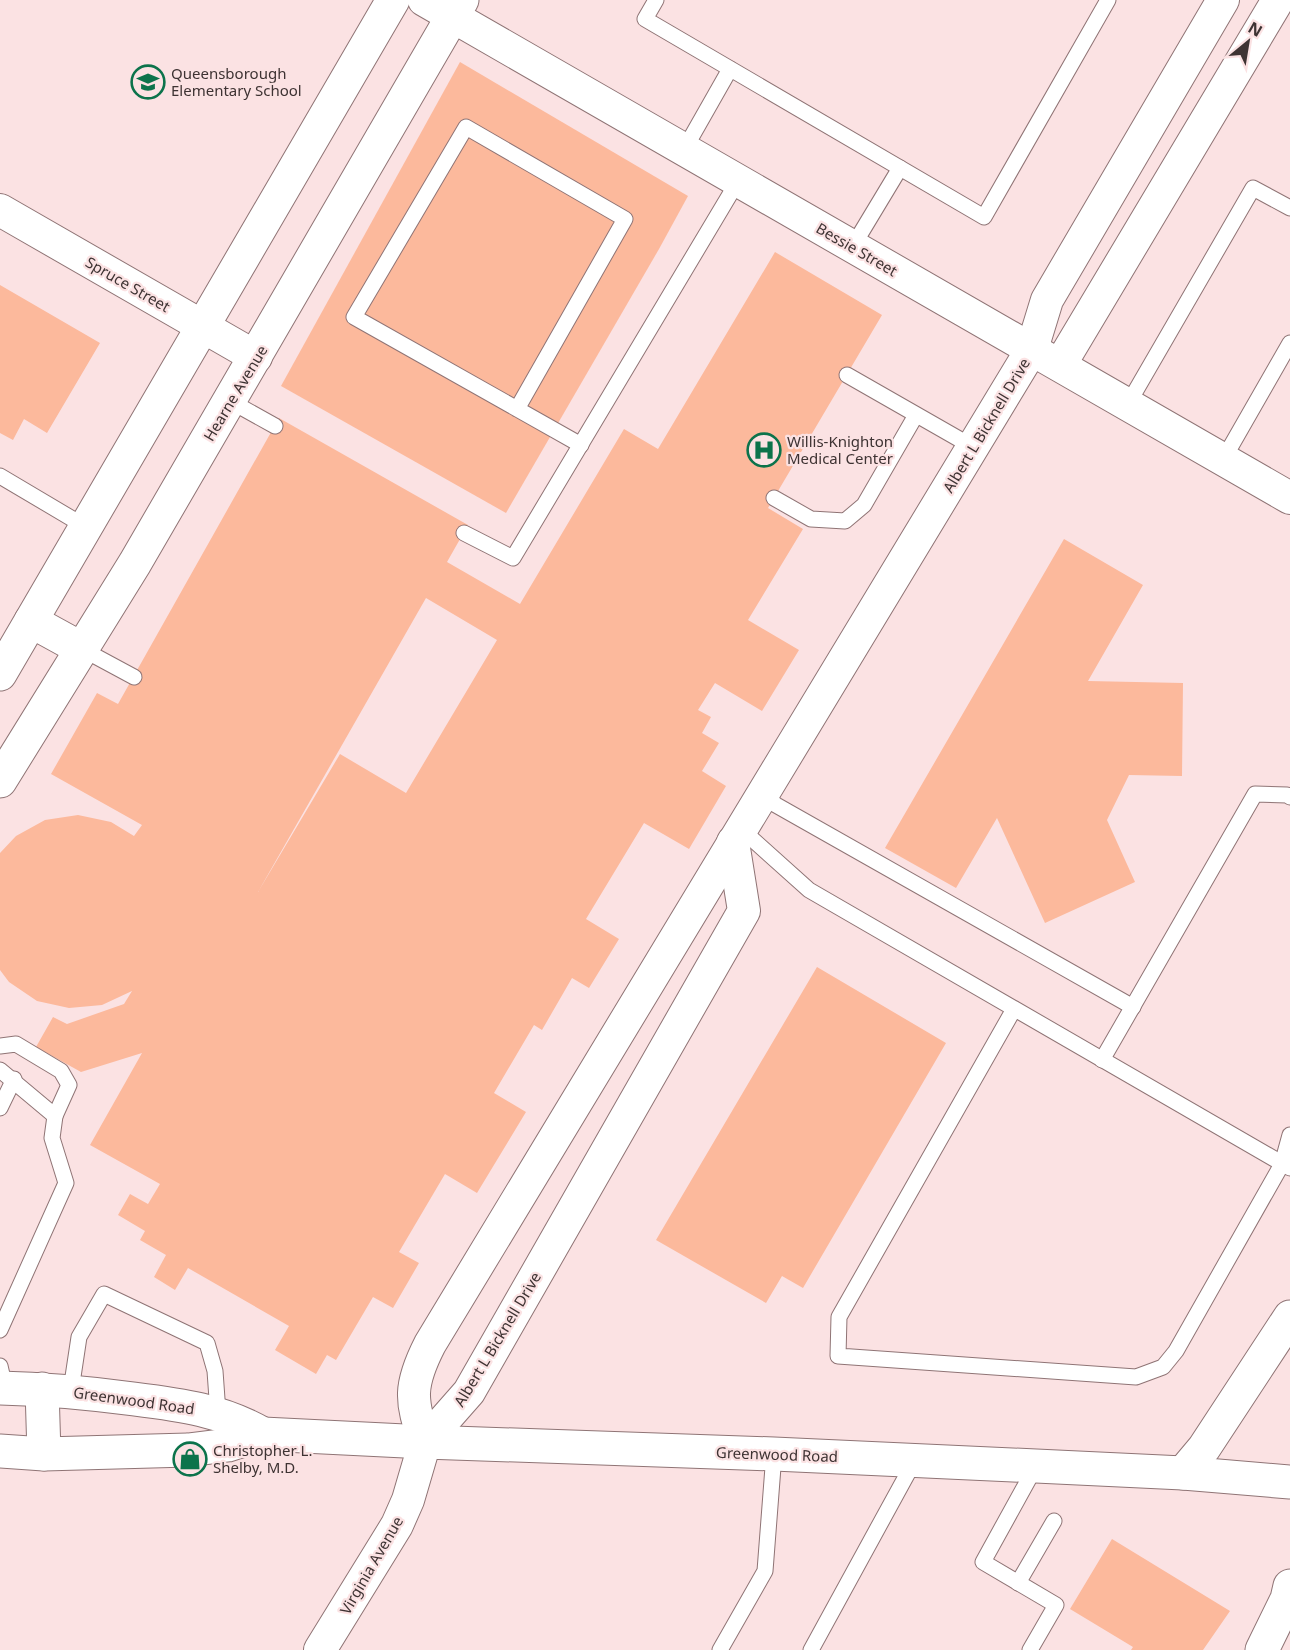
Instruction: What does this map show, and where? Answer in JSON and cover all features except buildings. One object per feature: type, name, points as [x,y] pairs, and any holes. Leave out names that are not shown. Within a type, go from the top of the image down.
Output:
[{"type":"main road","points":[[0,674],[393,0]]},
{"type":"main road","name":"Hearne Avenue","points":[[0,781],[135,563],[458,8]]},
{"type":"main road","points":[[31,621],[82,649]]},
{"type":"main road","points":[[1183,1473],[1204,1448],[1290,1317]]},
{"type":"main road","name":"Greenwood Road","points":[[2,1381],[182,1405],[218,1413],[242,1422],[263,1434]]},
{"type":"main road","points":[[44,1454],[56,1390]]},
{"type":"main road","name":"Greenwood Road","points":[[0,1451],[44,1454],[188,1450],[228,1445],[263,1434],[915,1460],[1183,1473],[1290,1482]]},
{"type":"main road","points":[[1262,1650],[1287,1599],[1290,1586]]},
{"type":"street","name":"Bessie Street","points":[[424,0],[458,8],[684,150],[1290,498]]},
{"type":"street","name":"Albert L Bicknell Drive","points":[[737,836],[744,911],[469,1392],[425,1442],[414,1412],[414,1385],[421,1362],[762,794],[1032,348],[1047,300],[1224,0]]},
{"type":"street","points":[[1060,365],[1278,0]]},
{"type":"street","name":"Spruce Street","points":[[0,210],[256,357]]},
{"type":"street","name":"Virginia Avenue","points":[[321,1650],[397,1525],[408,1500],[425,1442]]},
{"type":"lane","points":[[656,0],[645,19],[984,217],[1108,0]]},
{"type":"lane","points":[[684,150],[730,69]]},
{"type":"lane","points":[[517,409],[625,219],[466,127],[354,317],[517,409],[581,445]]},
{"type":"lane","points":[[853,246],[900,168]]},
{"type":"lane","points":[[464,533],[513,558],[738,181]]},
{"type":"lane","points":[[1128,404],[1253,188],[1290,208]]},
{"type":"lane","points":[[1223,460],[1290,343]]},
{"type":"lane","points":[[847,375],[973,447]]},
{"type":"lane","points":[[230,401],[275,426]]},
{"type":"lane","points":[[774,498],[812,519],[845,521],[864,505],[916,415]]},
{"type":"lane","points":[[2,481],[86,527]]},
{"type":"lane","points":[[82,649],[134,677]]},
{"type":"lane","points":[[762,794],[776,805],[1132,1007]]},
{"type":"lane","points":[[1102,1060],[1255,794],[1290,797]]},
{"type":"lane","points":[[737,836],[809,890],[1286,1166]]},
{"type":"lane","points":[[1014,1009],[839,1317],[838,1356],[1136,1377],[1163,1367],[1176,1351],[1286,1166],[1290,1136]]},
{"type":"lane","points":[[0,1046],[16,1044],[61,1071],[69,1085],[55,1116],[52,1138],[66,1183],[0,1330]]},
{"type":"lane","points":[[0,1070],[14,1079],[55,1116]]},
{"type":"lane","points":[[0,1108],[14,1079]]},
{"type":"lane","points":[[56,1390],[78,1337],[104,1294],[207,1343],[215,1371],[218,1413]]},
{"type":"lane","points":[[720,1650],[765,1571],[774,1454]]},
{"type":"lane","points":[[811,1650],[915,1460]]},
{"type":"lane","points":[[1030,1650],[1056,1605],[983,1563],[1036,1466]]},
{"type":"lane","points":[[1018,1582],[1054,1521]]},
{"type":"place","name":"Queensborough Elementary School","points":[[148,82]]},
{"type":"place","name":"Willis-Knighton Medical Center","points":[[764,450]]},
{"type":"place","name":"Christopher L. Shelby, M.D.","points":[[190,1459]]}]
